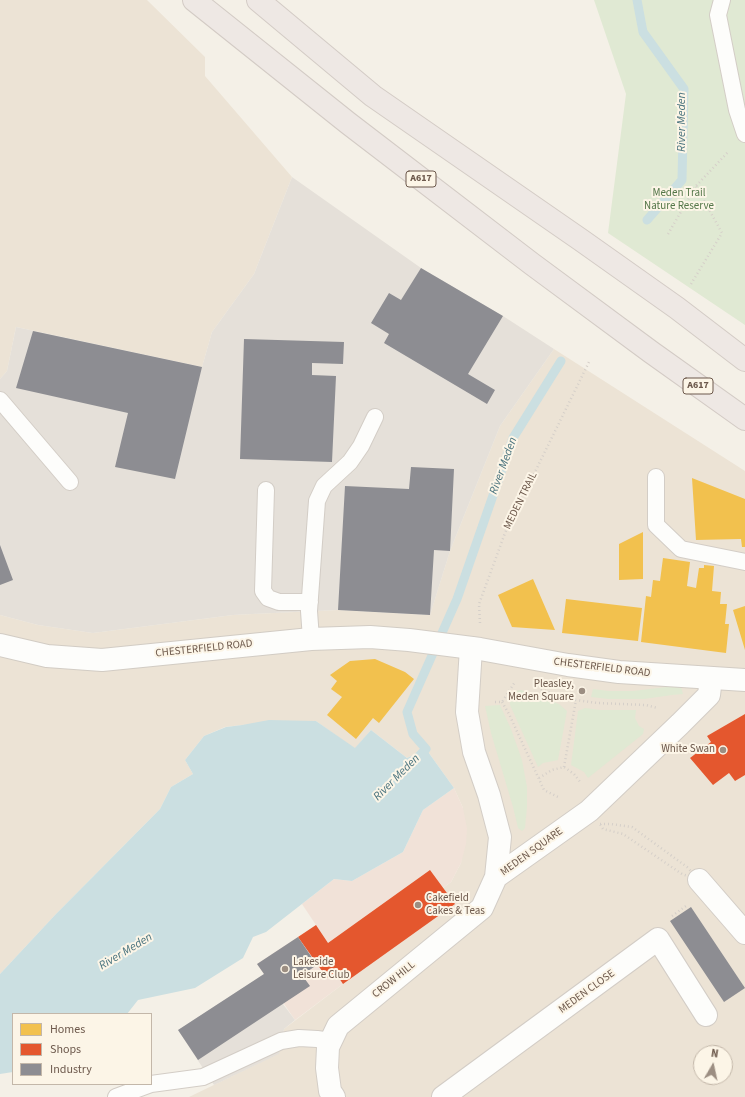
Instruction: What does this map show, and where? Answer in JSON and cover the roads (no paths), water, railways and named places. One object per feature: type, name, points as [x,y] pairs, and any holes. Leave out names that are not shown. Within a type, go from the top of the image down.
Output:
[{"type":"highway","name":"A617","points":[[194,0],[348,123],[532,264],[745,419]]},
{"type":"highway","points":[[258,0],[373,96],[594,249],[677,308],[745,360]]},
{"type":"street","name":"CHESTERFIELD ROAD","points":[[0,645],[47,656],[102,660],[311,639],[370,637],[409,640],[470,648],[619,672],[745,680]]},
{"type":"street","name":"MEDEN SQUARE","points":[[470,648],[467,712],[474,752],[489,795],[500,837],[496,877]]},
{"type":"street","name":"MEDEN SQUARE","points":[[496,877],[589,811],[680,724],[708,695],[711,678]]},
{"type":"street","name":"CROW HILL","points":[[334,1097],[330,1091],[327,1068],[328,1047],[338,1026],[482,908],[496,877]]},
{"type":"street","points":[[699,880],[745,933]]},
{"type":"street","name":"MEDEN CLOSE","points":[[443,1097],[658,939],[706,1015]]},
{"type":"lane","points":[[722,0],[718,15],[737,110],[745,134]]},
{"type":"lane","points":[[0,400],[70,482]]},
{"type":"lane","points":[[311,639],[310,602],[317,501],[324,486],[350,462],[361,446],[375,417]]},
{"type":"lane","points":[[656,477],[656,525],[681,549],[745,562]]},
{"type":"lane","points":[[266,490],[263,591],[268,598],[279,602],[310,602]]},
{"type":"lane","points":[[152,1084],[202,1077],[281,1041],[299,1038],[331,1041]]},
{"type":"lane","points":[[116,1097],[148,1085]]},
{"type":"water","points":[[269,720],[316,721],[355,748],[371,730],[407,758],[426,749],[454,788],[423,810],[403,852],[352,881],[334,879],[266,932],[253,937],[243,958],[195,988],[138,1000],[128,1013],[12,1013],[12,1072],[0,1074],[0,974],[55,915],[160,809],[171,787],[193,774],[185,760],[204,736],[226,727]]},
{"type":"waterway","name":"River Meden","points":[[637,0],[643,32],[684,89],[682,180],[647,220]]},
{"type":"waterway","name":"River Meden","points":[[417,758],[426,749],[413,734],[407,712],[457,599],[513,438],[561,361]]},
{"type":"place","name":"Pleasley, Meden Square","points":[[582,691]]},
{"type":"place","name":"White Swan","points":[[723,750]]},
{"type":"place","name":"Cakefield Cakes & Teas","points":[[418,905]]},
{"type":"place","name":"Lakeside Leisure Club","points":[[285,969]]},
{"type":"park label","name":"Meden Trail Nature Reserve","points":[[679,200]]}]
